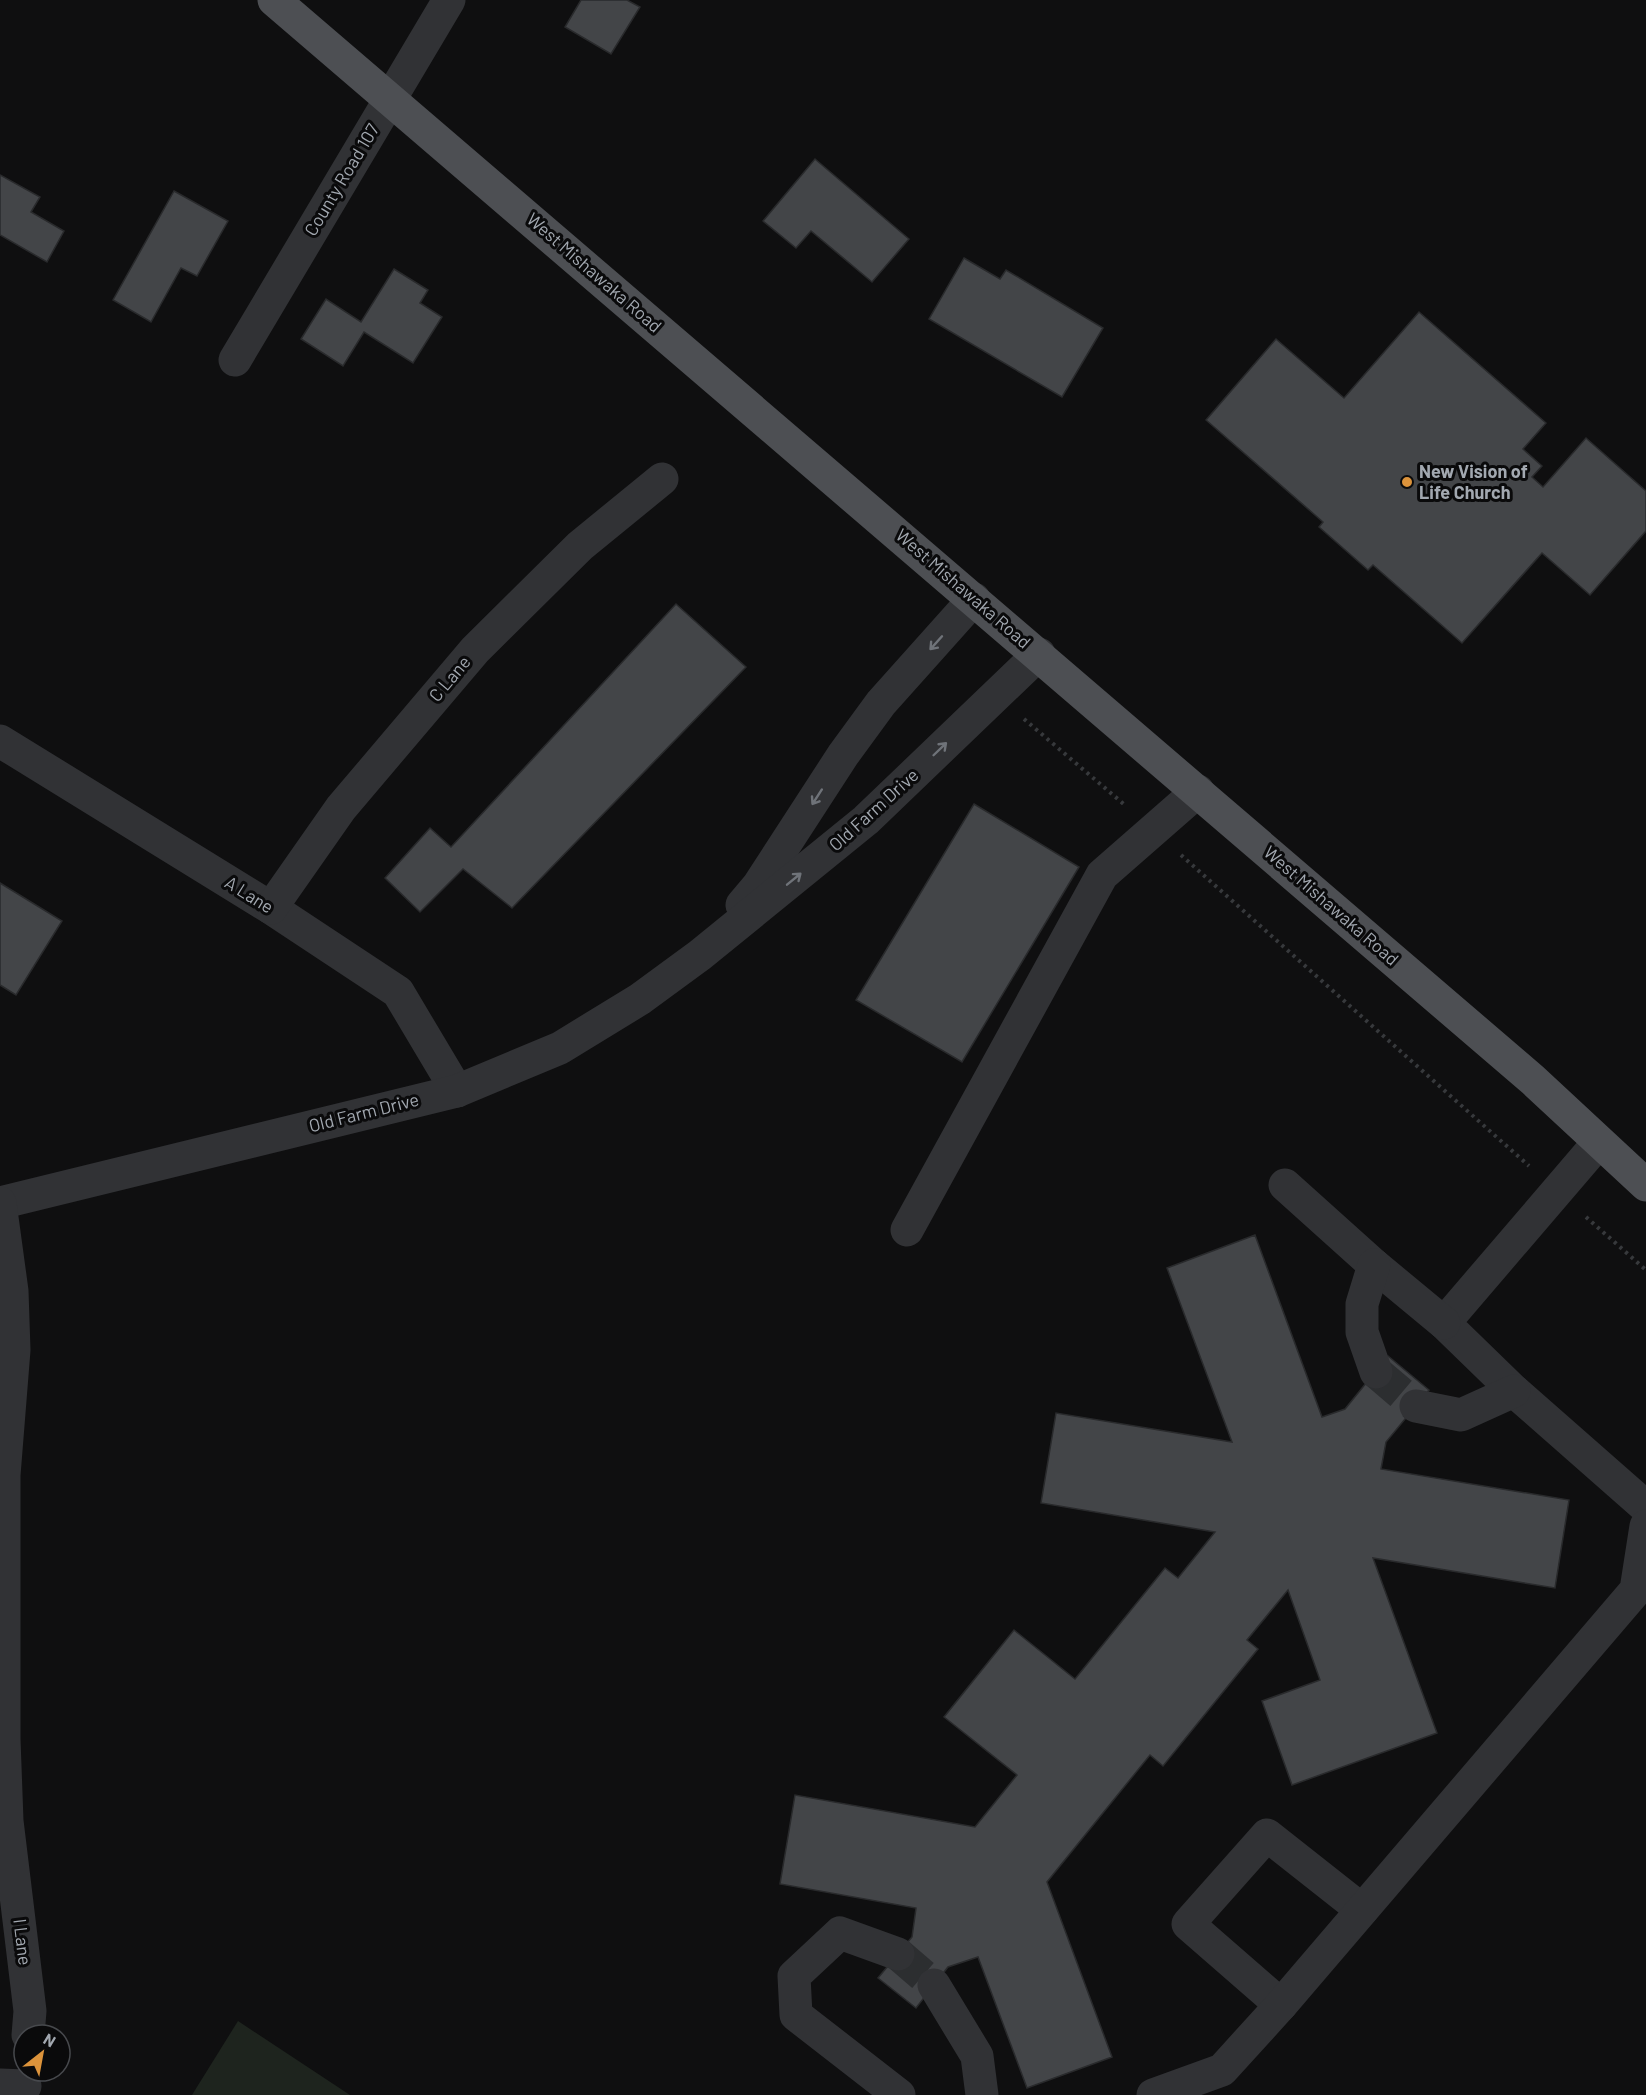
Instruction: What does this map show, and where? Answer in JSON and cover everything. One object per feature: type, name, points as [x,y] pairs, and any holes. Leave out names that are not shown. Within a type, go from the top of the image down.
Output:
[{"type":"main road","name":"West Mishawaka Road","points":[[274,0],[1533,1080],[1646,1185]]},
{"type":"street","name":"County Road 107","points":[[235,360],[449,0]]},
{"type":"street","name":"C Lane","points":[[271,908],[341,808],[475,650],[580,546],[662,479]]},
{"type":"street","name":"Old Farm Drive","points":[[700,956],[758,886],[843,755],[882,703],[974,599]]},
{"type":"street","name":"Old Farm Drive","points":[[0,1203],[456,1091],[560,1048],[640,999],[700,956],[866,820],[1039,654]]},
{"type":"street","name":"A Lane","points":[[0,741],[271,908],[398,992],[456,1091]]},
{"type":"street","points":[[907,1230],[1102,875],[1198,791]]},
{"type":"street","points":[[1444,1323],[1599,1142]]},
{"type":"street","points":[[1285,1185],[1374,1265],[1444,1323],[1514,1391],[1646,1507]]},
{"type":"street","name":"I Lane","points":[[0,1203],[12,1291],[14,1350],[4,1475],[4,1739],[7,1821],[30,2011],[29,2023]]},
{"type":"street","points":[[1374,1265],[1362,1304],[1362,1332],[1376,1372]]},
{"type":"street","points":[[1416,1406],[1461,1414],[1514,1391]]},
{"type":"street","points":[[1153,2095],[1222,2070],[1281,2005],[1636,1590],[1646,1526]]},
{"type":"street","points":[[1281,2005],[1188,1924],[1267,1835],[1362,1910]]},
{"type":"street","points":[[898,1954],[840,1933],[794,1976],[796,2015],[899,2095]]},
{"type":"street","points":[[934,1985],[977,2056],[982,2095]]},
{"type":"path","points":[[996,695],[1154,830],[1646,1270]]},
{"type":"shaded area","points":[[238,2021],[350,2095],[192,2095]]},
{"type":"building","points":[[581,0],[627,0],[640,7],[611,54],[565,27]]},
{"type":"building","points":[[815,159],[909,239],[872,282],[811,231],[796,248],[763,221]]},
{"type":"building","points":[[0,175],[40,197],[31,212],[64,231],[47,262],[0,235]]},
{"type":"building","points":[[174,191],[228,221],[197,276],[181,268],[151,322],[113,300]]},
{"type":"building","points":[[964,258],[1000,279],[1006,270],[1103,328],[1062,397],[929,319]]},
{"type":"building","points":[[394,269],[428,290],[420,303],[442,317],[413,363],[364,332],[343,366],[301,339],[326,299],[361,322]]},
{"type":"building","name":"New Vision of Life Church","points":[[1419,312],[1546,423],[1523,449],[1542,466],[1532,477],[1543,487],[1586,438],[1646,491],[1646,531],[1590,595],[1542,553],[1462,643],[1373,565],[1368,570],[1319,527],[1323,522],[1206,420],[1276,339],[1344,398]]},
{"type":"building","points":[[676,604],[746,667],[512,908],[463,869],[420,912],[385,878],[430,828],[451,847]]},
{"type":"building","points":[[974,804],[1079,867],[962,1062],[856,1000]]},
{"type":"building","points":[[0,883],[62,921],[16,995],[0,985]]},
{"type":"building","points":[[1255,1235],[1322,1417],[1345,1409],[1388,1356],[1429,1390],[1386,1442],[1381,1469],[1569,1500],[1555,1588],[1373,1558],[1437,1733],[1292,1785],[1262,1701],[1320,1680],[1288,1590],[1247,1640],[1258,1649],[1163,1766],[1150,1755],[1047,1882],[1112,2057],[1027,2088],[978,1957],[948,1967],[916,2008],[878,1978],[912,1937],[916,1908],[780,1884],[795,1795],[975,1827],[1017,1775],[944,1717],[1014,1630],[1075,1679],[1165,1568],[1178,1578],[1215,1532],[1041,1503],[1056,1413],[1232,1442],[1167,1268]]},
{"type":"tunnel","points":[[1376,1372],[1416,1406]]},
{"type":"tunnel","points":[[898,1954],[934,1985]]},
{"type":"place","name":"New Vision of Life Church","points":[[1407,482]]}]
